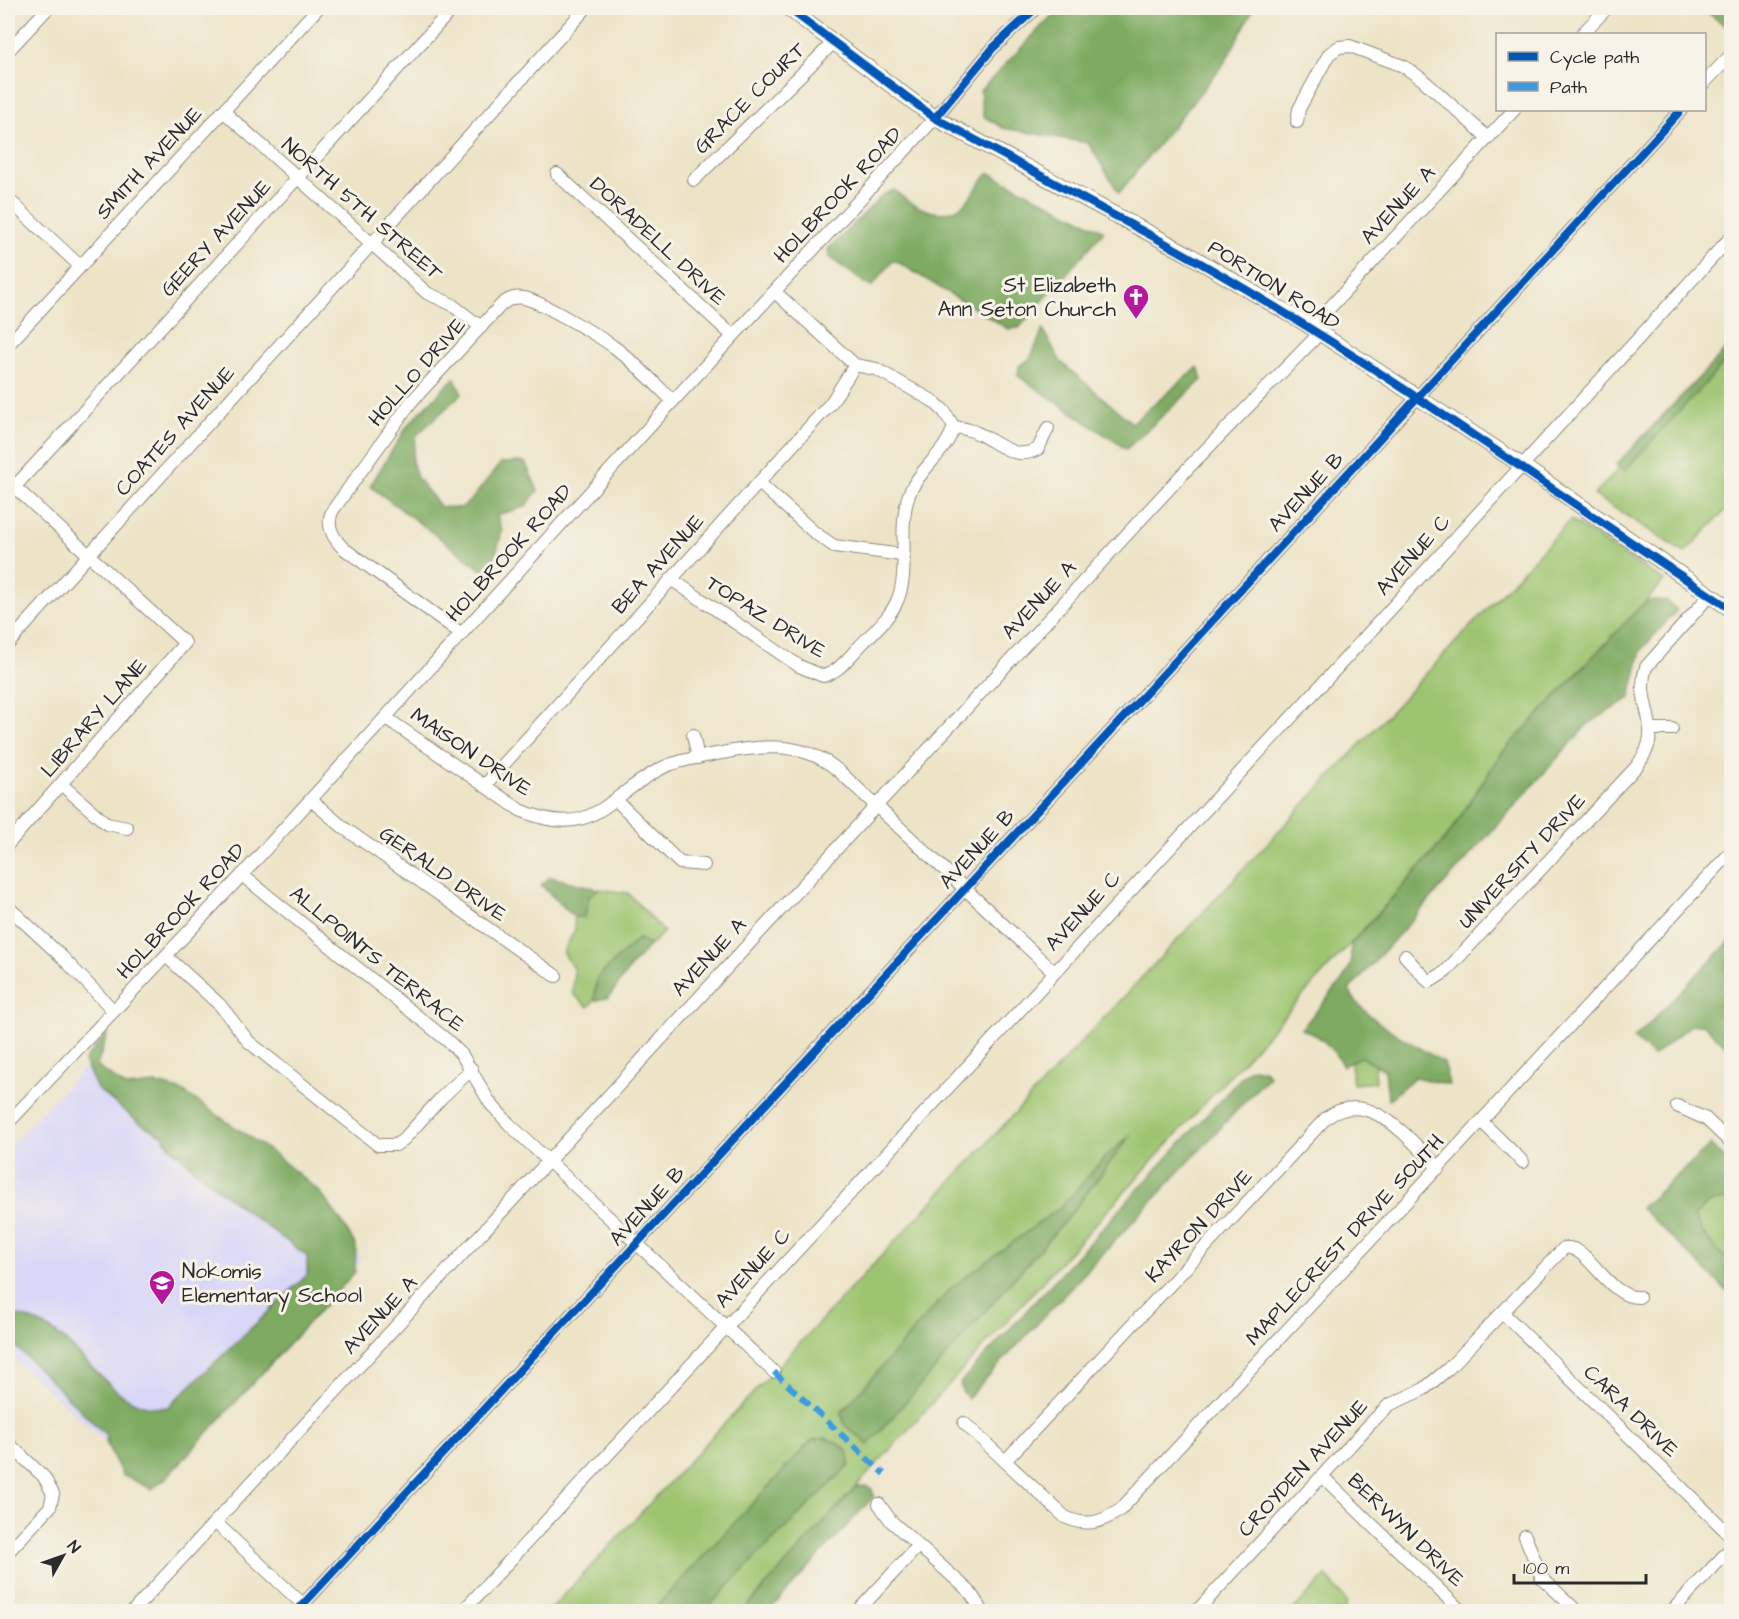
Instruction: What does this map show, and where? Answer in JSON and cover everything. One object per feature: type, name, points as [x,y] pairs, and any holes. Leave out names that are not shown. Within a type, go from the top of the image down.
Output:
[{"type":"main road","name":"PORTION ROAD","points":[[788,8],[935,118],[1186,253],[1315,331],[1521,465],[1731,609]]},
{"type":"street","points":[[8,51],[48,8]]},
{"type":"street","name":"SMITH AVENUE","points":[[8,345],[318,8]]},
{"type":"street","name":"GEERY AVENUE","points":[[10,487],[453,8]]},
{"type":"street","name":"COATES AVENUE","points":[[8,644],[586,8]]},
{"type":"street","name":"HOLBROOK ROAD","points":[[8,1123],[311,800],[673,401],[935,118],[993,48],[1036,8]]},
{"type":"street","points":[[1583,33],[1607,8]]},
{"type":"street","name":"GRACE COURT","points":[[694,180],[833,43]]},
{"type":"street","points":[[1297,122],[1299,109],[1329,54],[1340,47],[1350,46],[1403,66],[1422,79],[1488,138]]},
{"type":"street","points":[[1706,82],[1731,54]]},
{"type":"street","name":"NORTH 5TH STREET","points":[[223,111],[427,293],[450,304],[481,327]]},
{"type":"street","name":"AVENUE A","points":[[132,1611],[1315,331],[1513,111]]},
{"type":"street","name":"AVENUE B","points":[[304,1609],[637,1243],[1680,111]]},
{"type":"street","name":"DORADELL DRIVE","points":[[557,174],[733,336]]},
{"type":"street","points":[[8,199],[80,266]]},
{"type":"street","name":"AVENUE C","points":[[462,1611],[1316,691],[1731,236]]},
{"type":"street","points":[[775,292],[855,365],[876,369],[933,401],[944,411],[954,427],[977,432],[1013,453],[1022,455],[1038,449],[1048,428]]},
{"type":"street","name":"HOLLO DRIVE","points":[[462,634],[343,548],[332,534],[330,519],[333,510],[411,402],[509,299],[524,298],[614,347],[673,401]]},
{"type":"street","name":"BEA AVENUE","points":[[485,785],[831,403],[855,365]]},
{"type":"street","name":"TOPAZ DRIVE","points":[[670,579],[799,666],[824,676],[838,669],[896,604],[902,583],[905,514],[911,490],[946,446],[954,427]]},
{"type":"street","points":[[759,483],[815,534],[834,546],[902,555]]},
{"type":"street","points":[[10,487],[88,555]]},
{"type":"street","name":"LIBRARY LANE","points":[[8,844],[185,643],[88,555]]},
{"type":"street","points":[[1672,729],[1652,729],[1642,692],[1642,680],[1646,667],[1710,595]]},
{"type":"street","name":"MAISON DRIVE","points":[[386,718],[520,810],[548,820],[567,821],[584,817],[616,801],[641,780],[664,766],[756,746],[791,747],[831,764],[1054,972]]},
{"type":"street","name":"UNIVERSITY DRIVE","points":[[1405,956],[1429,982],[1445,972],[1637,766],[1650,744],[1652,729]]},
{"type":"street","points":[[693,735],[698,758]]},
{"type":"street","points":[[62,785],[107,824],[127,828]]},
{"type":"street","name":"GERALD DRIVE","points":[[311,800],[344,828],[555,976]]},
{"type":"street","points":[[616,801],[680,863],[704,865]]},
{"type":"street","name":"MAPLECREST DRIVE SOUTH","points":[[964,1423],[1065,1517],[1077,1523],[1091,1524],[1106,1521],[1120,1510],[1482,1122],[1731,851]]},
{"type":"street","name":"ALLPOINTS TERRACE","points":[[242,875],[455,1047],[472,1069],[490,1103],[549,1162],[774,1372]]},
{"type":"street","points":[[8,907],[62,957],[114,1011]]},
{"type":"street","points":[[166,956],[220,1005],[240,1033],[258,1050],[378,1145],[396,1144],[404,1139],[441,1098],[472,1069]]},
{"type":"street","points":[[1677,1106],[1706,1119],[1731,1144]]},
{"type":"street","name":"KAYRON DRIVE","points":[[1005,1461],[1326,1118],[1337,1110],[1364,1107],[1378,1112],[1439,1168]]},
{"type":"street","points":[[1482,1122],[1523,1162]]},
{"type":"street","name":"CROYDEN AVENUE","points":[[1196,1611],[1389,1405],[1424,1389],[1448,1370],[1564,1248],[1572,1247],[1620,1293],[1630,1298],[1639,1297]]},
{"type":"street","name":"CARA DRIVE","points":[[1503,1313],[1731,1537]]},
{"type":"street","points":[[8,1443],[45,1477],[53,1494],[50,1507],[8,1552]]},
{"type":"street","name":"BERWYN DRIVE","points":[[1322,1476],[1462,1611]]},
{"type":"street","points":[[879,1504],[891,1521],[969,1591],[983,1611]]},
{"type":"street","points":[[215,1522],[304,1609]]},
{"type":"street","points":[[1525,1536],[1542,1578],[1578,1611]]},
{"type":"street","points":[[857,1611],[918,1546]]},
{"type":"street","points":[[1671,1611],[1731,1548]]},
{"type":"shaded area","name":"Nokomis Elementary School","points":[[84,1068],[362,1258],[148,1480],[8,1354],[8,1147]]},
{"type":"green space","points":[[1059,8],[1254,8],[1225,62],[1119,193],[1088,143],[1003,128],[983,116],[980,91]]},
{"type":"green space","points":[[1701,8],[1729,8],[1731,30]]},
{"type":"green space","points":[[989,173],[1104,231],[1019,328],[1008,329],[896,261],[893,261],[871,287],[829,257],[828,249],[883,195],[894,190],[910,202],[928,211],[948,212],[966,202]]},
{"type":"green space","points":[[1043,330],[1061,362],[1132,423],[1198,367],[1202,380],[1126,449],[1018,376],[1019,366],[1030,359]]},
{"type":"green space","points":[[1731,344],[1731,356],[1624,471],[1616,465]]},
{"type":"green space","points":[[1731,349],[1731,504],[1685,553],[1594,495]]},
{"type":"green space","points":[[454,378],[462,393],[416,436],[412,461],[417,478],[441,507],[461,508],[471,500],[501,463],[525,462],[538,491],[525,507],[497,515],[502,531],[490,576],[370,486],[408,425]]},
{"type":"green space","points":[[1570,520],[1664,581],[1587,667],[1500,755],[1448,836],[743,1611],[548,1612]]},
{"type":"green space","points":[[1653,600],[1667,601],[1677,610],[1641,650],[1630,698],[1588,724],[1349,990],[1356,1001],[1378,1022],[1444,1063],[1449,1085],[1415,1077],[1388,1100],[1385,1070],[1361,1057],[1343,1066],[1326,1043],[1315,1034],[1301,1029],[1342,981],[1351,964],[1351,944],[1448,836],[1500,755],[1643,604]]},
{"type":"green space","points":[[550,877],[599,889],[589,896],[585,917],[574,917],[541,885]]},
{"type":"green space","points":[[599,889],[628,893],[664,932],[650,945],[638,939],[597,978],[594,1001],[588,1007],[573,994],[574,970],[563,952],[575,930],[574,917],[585,916],[589,896]]},
{"type":"green space","points":[[638,939],[650,945],[609,997],[594,1001],[597,978]]},
{"type":"green space","points":[[1731,940],[1731,1051],[1703,1024],[1691,1025],[1653,1056],[1634,1039]]},
{"type":"green space","points":[[108,1032],[97,1066],[126,1087],[156,1084],[181,1090],[274,1154],[319,1191],[356,1246],[355,1272],[167,1477],[152,1489],[122,1475],[106,1442],[106,1435],[8,1339],[8,1313],[35,1321],[59,1335],[101,1377],[132,1401],[149,1407],[168,1407],[307,1275],[307,1256],[216,1188],[165,1141],[164,1136],[140,1123],[97,1089],[84,1061]]},
{"type":"green space","points":[[1350,1051],[1373,1051],[1376,1082],[1353,1084]]},
{"type":"green space","points":[[1249,1069],[1265,1071],[1269,1076],[968,1398],[962,1391],[960,1383]]},
{"type":"green space","points":[[1131,1135],[1070,1215],[868,1445],[845,1425],[841,1413],[951,1288],[1063,1205],[1105,1157]]},
{"type":"green space","points":[[1711,1145],[1731,1166],[1731,1201],[1720,1200],[1711,1203],[1694,1216],[1709,1242],[1731,1261],[1731,1295],[1641,1208]]},
{"type":"green space","points":[[1718,1199],[1731,1201],[1731,1261],[1709,1242],[1694,1216],[1705,1206]]},
{"type":"green space","points":[[826,1438],[847,1451],[849,1466],[756,1557],[705,1611],[652,1611],[812,1440]]},
{"type":"green space","points":[[867,1486],[872,1489],[874,1496],[769,1611],[743,1611],[856,1487]]},
{"type":"green space","points":[[1326,1576],[1347,1602],[1345,1611],[1292,1611]]},
{"type":"marked path","points":[[774,1372],[884,1474]]},
{"type":"cycle path","points":[[788,8],[935,118],[1119,218]]},
{"type":"cycle path","points":[[935,118],[993,48],[1036,8]]},
{"type":"cycle path","points":[[296,1612],[1147,692],[1680,111]]},
{"type":"cycle path","points":[[1124,221],[1203,264],[1357,358],[1732,610]]},
{"type":"place","name":"St Elizabeth Ann Seton Church","points":[[1136,320]]},
{"type":"place","name":"Nokomis Elementary School","points":[[162,1306]]}]
